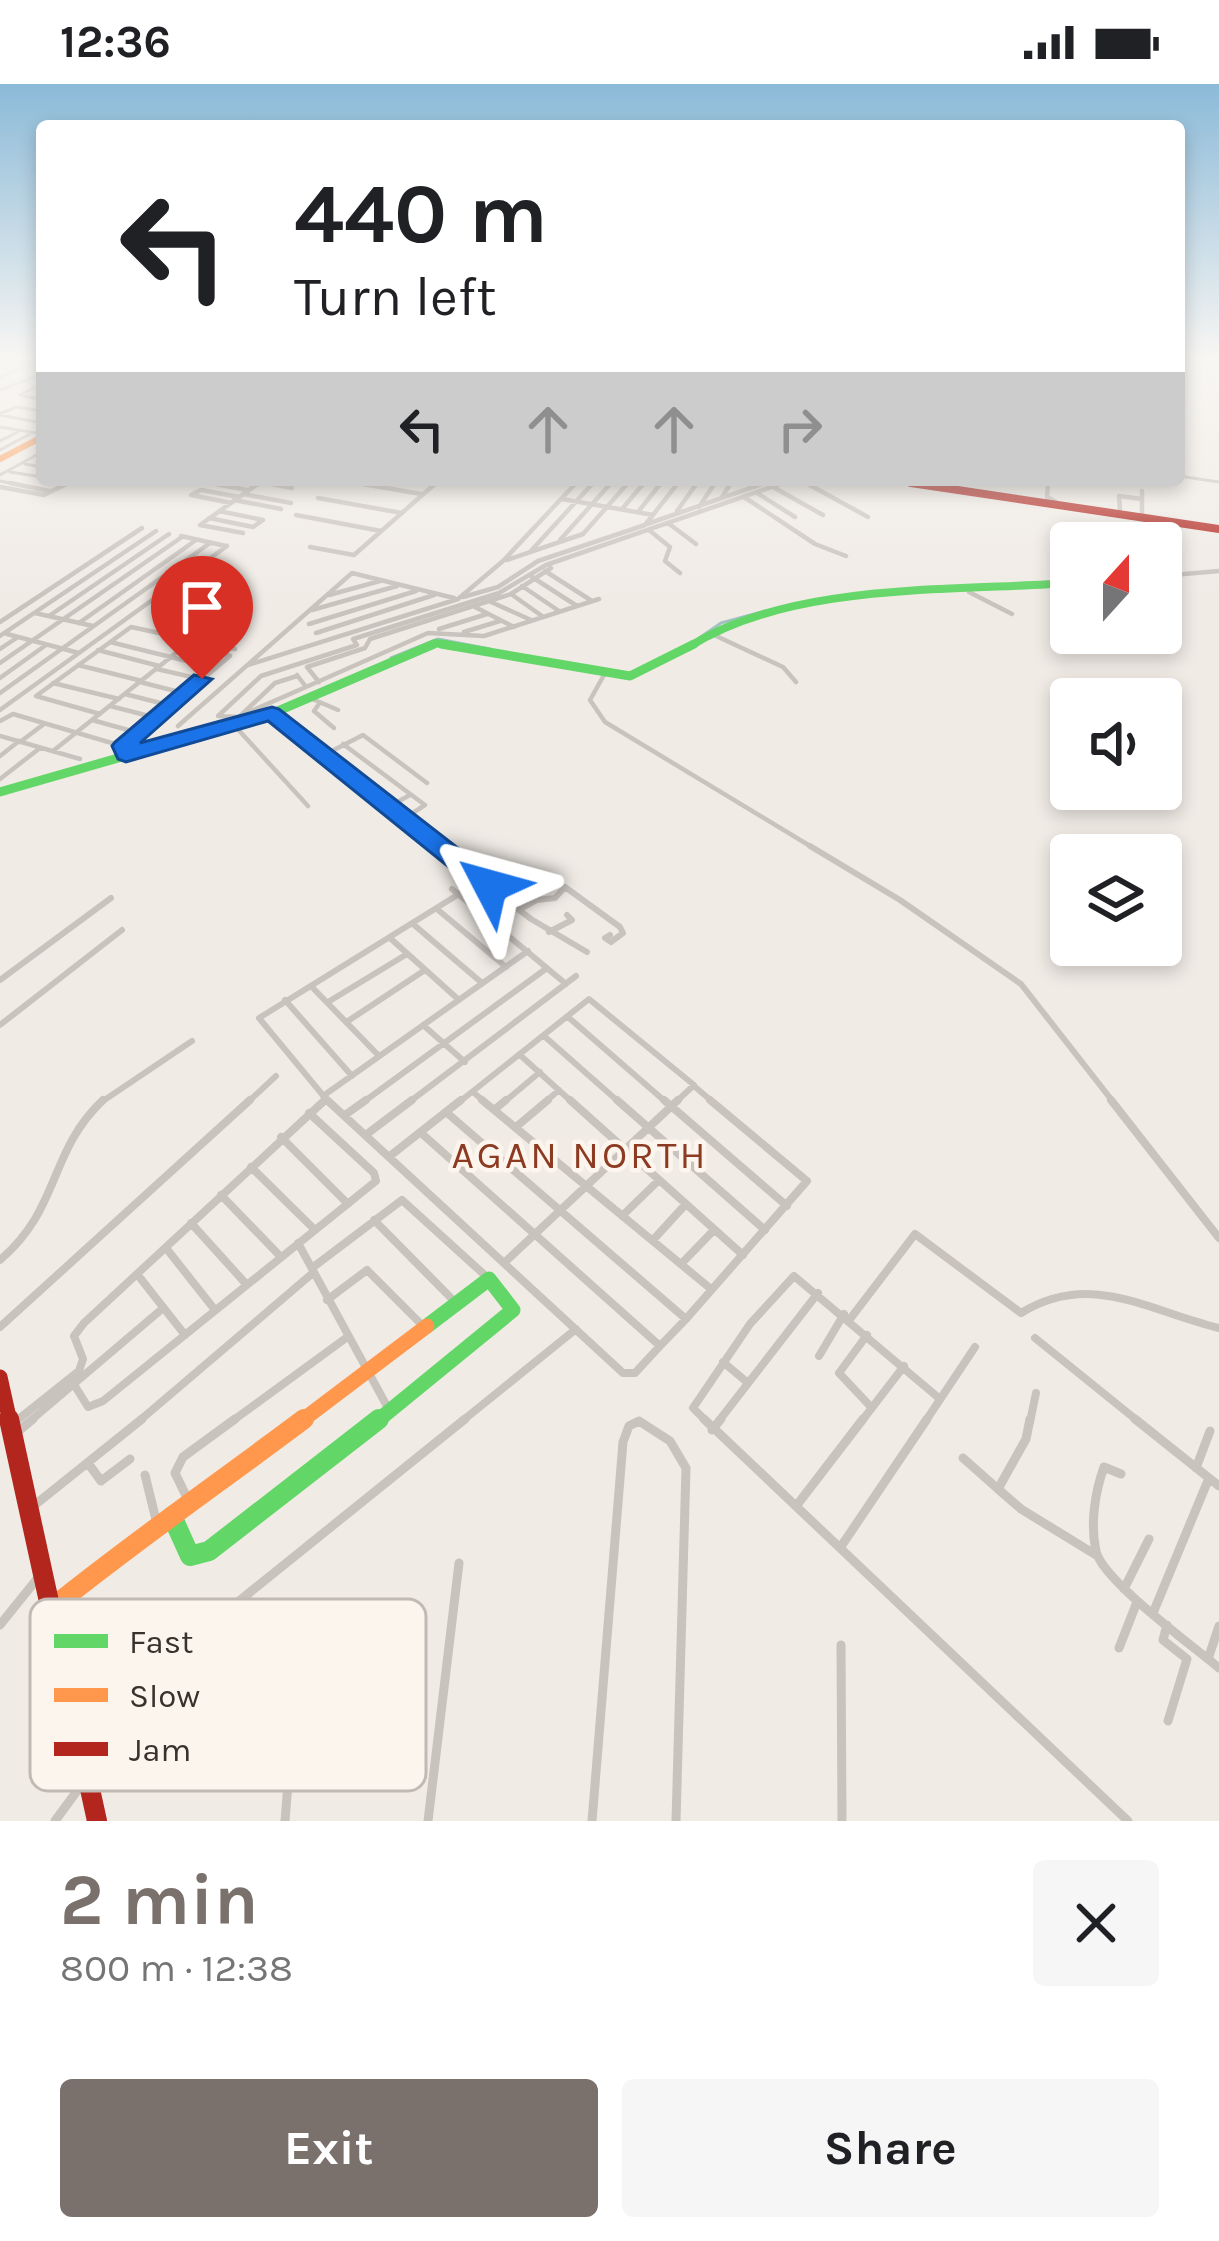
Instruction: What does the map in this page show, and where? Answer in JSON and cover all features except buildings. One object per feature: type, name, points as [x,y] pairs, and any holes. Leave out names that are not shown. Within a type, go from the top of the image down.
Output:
[{"type":"main road","points":[[2,460],[33,438]]},
{"type":"main road","points":[[930,486],[1219,529]]},
{"type":"main road","points":[[945,486],[1219,529]]},
{"type":"main road","points":[[0,792],[125,750],[272,714],[402,651],[448,642],[604,675],[656,671],[742,619],[1050,586]]},
{"type":"main road","points":[[63,1599],[157,1524],[190,1505],[489,1279],[504,1294],[512,1314],[200,1557],[190,1556],[172,1516]]},
{"type":"main road","points":[[1,1384],[51,1599]]},
{"type":"main road","points":[[91,1791],[97,1821]]},
{"type":"street","points":[[21,463],[36,456]]},
{"type":"street","points":[[2,460],[36,466]]},
{"type":"street","points":[[2,460],[36,474]]},
{"type":"street","points":[[2,460],[0,481],[43,495],[62,486]]},
{"type":"street","points":[[1185,477],[1219,482]]},
{"type":"street","points":[[215,486],[239,497]]},
{"type":"street","points":[[244,533],[200,525],[254,486]]},
{"type":"street","points":[[281,486],[292,488]]},
{"type":"street","points":[[375,486],[424,494]]},
{"type":"street","points":[[310,548],[351,556],[433,486]]},
{"type":"street","points":[[458,598],[502,562],[574,486]]},
{"type":"street","points":[[529,553],[591,486]]},
{"type":"street","points":[[556,544],[608,486]]},
{"type":"street","points":[[502,562],[584,533],[626,486]]},
{"type":"street","points":[[621,509],[641,486]]},
{"type":"street","points":[[638,512],[659,486]]},
{"type":"street","points":[[338,710],[312,696],[236,721],[218,716],[261,676],[357,645],[353,639],[499,593],[532,570],[647,527],[675,486]]},
{"type":"street","points":[[674,515],[695,486]]},
{"type":"street","points":[[698,507],[713,486]]},
{"type":"street","points":[[720,499],[730,486]]},
{"type":"street","points":[[744,494],[750,486]]},
{"type":"street","points":[[248,665],[498,587],[538,561],[766,486]]},
{"type":"street","points":[[666,521],[769,486]]},
{"type":"street","points":[[775,486],[823,515]]},
{"type":"street","points":[[811,486],[868,517]]},
{"type":"street","points":[[1046,500],[1047,486]]},
{"type":"street","points":[[281,508],[239,497],[201,490],[191,494],[239,497],[291,502]]},
{"type":"street","points":[[1142,491],[1142,516]]},
{"type":"street","points":[[725,492],[734,495]]},
{"type":"street","points":[[757,493],[795,517]]},
{"type":"street","points":[[744,494],[815,544],[846,556]]},
{"type":"street","points":[[1120,509],[1119,496],[1142,500]]},
{"type":"street","points":[[318,498],[402,513]]},
{"type":"street","points":[[562,499],[653,515],[696,544]]},
{"type":"street","points":[[679,508],[688,510]]},
{"type":"street","points":[[209,518],[253,526],[263,520],[219,511]]},
{"type":"street","points":[[296,515],[381,531]]},
{"type":"street","points":[[647,527],[670,547],[665,561],[680,573]]},
{"type":"street","points":[[0,622],[141,528],[228,547],[0,710]]},
{"type":"street","points":[[1,634],[156,531]]},
{"type":"street","points":[[584,533],[609,538]]},
{"type":"street","points":[[49,616],[169,534]]},
{"type":"street","points":[[0,663],[182,537]]},
{"type":"street","points":[[79,623],[196,540]]},
{"type":"street","points":[[0,693],[210,543]]},
{"type":"street","points":[[814,554],[815,544]]},
{"type":"street","points":[[236,721],[272,685],[362,650],[368,640],[511,594],[548,569],[596,600],[482,637],[445,630]]},
{"type":"street","points":[[1182,574],[1219,571]]},
{"type":"street","points":[[178,726],[353,572],[458,598]]},
{"type":"street","points":[[70,575],[159,595]]},
{"type":"street","points":[[532,577],[577,606]]},
{"type":"street","points":[[324,597],[384,580]]},
{"type":"street","points":[[305,614],[401,585]]},
{"type":"street","points":[[522,586],[560,611]]},
{"type":"street","points":[[309,624],[419,590]]},
{"type":"street","points":[[969,592],[1012,614]]},
{"type":"street","points":[[316,633],[437,594]]},
{"type":"street","points":[[511,594],[544,617]]},
{"type":"street","points":[[491,602],[532,621]]},
{"type":"street","points":[[475,607],[514,627]]},
{"type":"street","points":[[35,613],[93,626]]},
{"type":"street","points":[[305,614],[324,642]]},
{"type":"street","points":[[312,696],[319,682],[402,651],[428,633],[487,614]]},
{"type":"street","points":[[461,633],[500,621]]},
{"type":"street","points":[[0,721],[10,714],[125,750],[232,652],[132,627],[36,696],[100,713]]},
{"type":"street","points":[[1,634],[79,653]]},
{"type":"street","points":[[711,634],[782,667],[796,682]]},
{"type":"street","points":[[382,636],[402,651]]},
{"type":"street","points":[[0,650],[18,637]]},
{"type":"street","points":[[110,642],[215,668]]},
{"type":"street","points":[[53,752],[188,643]]},
{"type":"street","points":[[0,677],[46,645]]},
{"type":"street","points":[[98,650],[202,679]]},
{"type":"street","points":[[362,650],[371,659]]},
{"type":"street","points":[[282,656],[319,682]]},
{"type":"street","points":[[344,656],[354,667]]},
{"type":"street","points":[[325,661],[336,675]]},
{"type":"street","points":[[78,665],[185,693]]},
{"type":"street","points":[[302,671],[314,711],[334,728]]},
{"type":"street","points":[[604,675],[590,700],[605,722],[900,900],[1034,996],[1219,1238]]},
{"type":"street","points":[[53,682],[171,706]]},
{"type":"street","points":[[110,706],[157,718]]},
{"type":"street","points":[[272,714],[519,910],[583,950]]},
{"type":"street","points":[[92,720],[140,733]]},
{"type":"street","points":[[236,721],[308,806]]},
{"type":"street","points":[[0,756],[44,724]]},
{"type":"street","points":[[326,754],[362,735],[427,783]]},
{"type":"street","points":[[1,737],[80,759]]},
{"type":"street","points":[[343,744],[425,805],[405,818]]},
{"type":"street","points":[[0,779],[40,748]]},
{"type":"street","points":[[390,806],[410,795]]},
{"type":"street","points":[[519,910],[534,901],[555,898],[565,887],[623,932],[611,942],[605,938],[610,935]]},
{"type":"street","points":[[390,1156],[592,996],[804,1176],[806,1184],[660,1346],[628,1376],[325,1098],[259,1024],[261,1016],[437,909],[456,891],[566,984]]},
{"type":"street","points":[[0,980],[111,898]]},
{"type":"street","points":[[437,909],[506,967]]},
{"type":"street","points":[[549,932],[572,920],[567,915]]},
{"type":"street","points":[[413,924],[482,983]]},
{"type":"street","points":[[0,1025],[122,930]]},
{"type":"street","points":[[390,938],[459,1000]]},
{"type":"street","points":[[73,1383],[83,1363],[74,1340],[77,1331],[281,1137],[352,1076],[528,952]]},
{"type":"street","points":[[328,1002],[406,954]]},
{"type":"street","points":[[345,1115],[547,968]]},
{"type":"street","points":[[347,1022],[424,970]]},
{"type":"street","points":[[367,1134],[577,976]]},
{"type":"street","points":[[310,985],[379,1056]]},
{"type":"street","points":[[285,1000],[352,1076]]},
{"type":"street","points":[[568,1017],[787,1206]]},
{"type":"street","points":[[423,1025],[465,1062]]},
{"type":"street","points":[[544,1036],[765,1229]]},
{"type":"street","points":[[0,1260],[41,1222],[65,1153],[83,1120],[108,1096],[192,1042]]},
{"type":"street","points":[[520,1055],[742,1255]]},
{"type":"street","points":[[494,1109],[540,1072]]},
{"type":"street","points":[[0,1327],[276,1076]]},
{"type":"street","points":[[505,1263],[694,1085]]},
{"type":"street","points":[[516,1127],[560,1090]]},
{"type":"street","points":[[473,1092],[710,1289]]},
{"type":"street","points":[[446,1112],[686,1319]]},
{"type":"street","points":[[73,1383],[91,1408],[348,1204],[376,1175],[309,1113]]},
{"type":"street","points":[[420,1132],[660,1346]]},
{"type":"street","points":[[281,1137],[348,1204]]},
{"type":"street","points":[[251,1166],[314,1229]]},
{"type":"street","points":[[622,1216],[658,1181]]},
{"type":"street","points":[[221,1195],[280,1256]]},
{"type":"street","points":[[30,1509],[227,1350],[396,1202],[405,1201],[489,1279]]},
{"type":"street","points":[[652,1240],[685,1205]]},
{"type":"street","points":[[374,1220],[458,1305]]},
{"type":"street","points":[[191,1223],[247,1285]]},
{"type":"street","points":[[682,1263],[714,1230]]},
{"type":"street","points":[[819,1356],[915,1234],[1021,1313],[1047,1297],[1109,1292],[1176,1318],[1219,1328]]},
{"type":"street","points":[[298,1243],[388,1408]]},
{"type":"street","points":[[166,1248],[215,1310]]},
{"type":"street","points":[[327,1300],[367,1270],[425,1329]]},
{"type":"street","points":[[137,1274],[185,1335]]},
{"type":"street","points":[[940,1399],[818,1293],[791,1276],[693,1408],[1128,1821]]},
{"type":"street","points":[[712,1430],[818,1293]]},
{"type":"street","points":[[14,1429],[162,1309]]},
{"type":"street","points":[[242,1599],[576,1329]]},
{"type":"street","points":[[867,1335],[838,1373],[871,1407]]},
{"type":"street","points":[[190,1505],[176,1473],[178,1462],[346,1338]]},
{"type":"street","points":[[1035,1338],[1214,1482],[1153,1614]]},
{"type":"street","points":[[840,1548],[975,1347]]},
{"type":"street","points":[[723,1362],[748,1383]]},
{"type":"street","points":[[797,1505],[904,1366]]},
{"type":"street","points":[[998,1490],[1026,1439],[1036,1393]]},
{"type":"street","points":[[592,1821],[624,1435],[639,1421],[670,1441],[686,1468],[676,1821]]},
{"type":"street","points":[[1196,1468],[1210,1431]]},
{"type":"street","points":[[88,1463],[100,1480],[130,1459]]},
{"type":"street","points":[[963,1459],[1032,1518],[1059,1528],[1096,1555],[1138,1602],[1219,1668]]},
{"type":"street","points":[[1096,1555],[1097,1481],[1104,1467],[1121,1474]]},
{"type":"street","points":[[146,1475],[157,1524]]},
{"type":"street","points":[[1124,1589],[1149,1539]]},
{"type":"street","points":[[428,1821],[460,1563]]},
{"type":"street","points":[[0,1625],[43,1571]]},
{"type":"street","points":[[1119,1648],[1138,1602]]},
{"type":"street","points":[[1167,1625],[1163,1640],[1186,1659],[1168,1721]]},
{"type":"street","points":[[1208,1659],[1219,1626]]},
{"type":"street","points":[[841,1645],[842,1821]]},
{"type":"street","points":[[56,1821],[78,1791]]},
{"type":"street","points":[[285,1821],[287,1791]]},
{"type":"waterway","points":[[692,643],[721,623],[765,611]]},
{"type":"waterway","points":[[391,658],[438,639],[490,649]]},
{"type":"traffic: fast","points":[[0,792],[271,714],[436,643],[630,676],[661,664],[730,623],[786,609],[908,593],[1050,584]]},
{"type":"traffic: fast","points":[[172,1516],[190,1556],[209,1551],[500,1325],[513,1310],[489,1279],[427,1326]]},
{"type":"traffic: slow","points":[[0,459],[36,440]]},
{"type":"traffic: slow","points":[[63,1599],[157,1524],[190,1505],[427,1326]]},
{"type":"traffic: jam","points":[[930,486],[1219,529]]},
{"type":"traffic: jam","points":[[0,1377],[48,1599]]},
{"type":"traffic: jam","points":[[90,1791],[97,1821]]},
{"type":"district","name":"AGAN NORTH","points":[[580,1154]]},
{"type":"route","points":[[202,679],[123,746],[126,754],[272,714],[490,886]]}]
